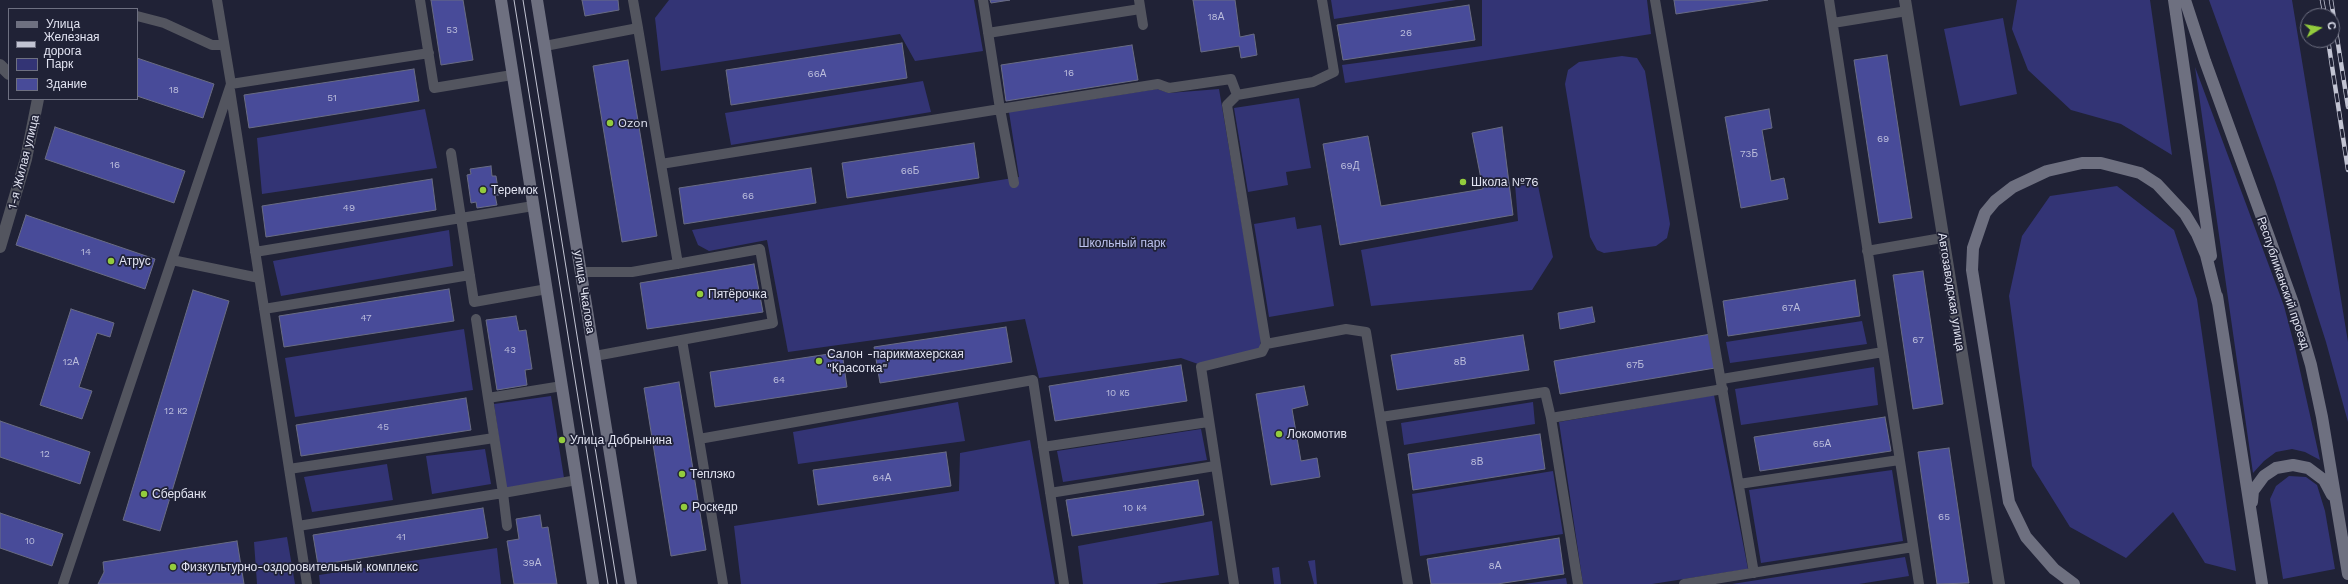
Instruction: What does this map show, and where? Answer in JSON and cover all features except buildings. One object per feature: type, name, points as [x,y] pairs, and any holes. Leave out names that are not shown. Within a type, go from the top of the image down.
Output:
[{"type":"street","points":[[500,0],[593,584]]},
{"type":"street","name":"улица Чкалова","points":[[537,0],[631,584]]},
{"type":"street","points":[[2174,0],[2218,303],[2262,584]]},
{"type":"street","name":"Республиканский проезд","points":[[2185,0],[2205,61],[2295,310],[2318,396],[2348,574]]},
{"type":"street","name":"Автозаводская улица","points":[[1906,5],[1942,238],[1999,584]]},
{"type":"street","points":[[0,65],[8,73]]},
{"type":"street","name":"1-я Жилая улица","points":[[0,247],[26,159],[36,101]]},
{"type":"street","points":[[2074,584],[2054,569],[2026,537],[2009,502],[1974,289],[1973,248],[1985,213],[1995,200],[2013,187],[2047,171],[2082,163],[2101,163],[2140,173],[2157,184],[2172,198],[2197,234],[2206,255],[2218,303]]},
{"type":"street","points":[[2251,513],[2253,490],[2264,476],[2276,468],[2293,465],[2308,468],[2324,480],[2336,503]]},
{"type":"lane","points":[[217,0],[307,584]]},
{"type":"lane","points":[[420,0],[434,88],[512,75]]},
{"type":"lane","points":[[633,0],[678,264]]},
{"type":"lane","points":[[983,0],[1000,109],[1014,183]]},
{"type":"lane","points":[[1234,584],[1208,422],[1201,367],[1262,352],[1266,344],[1227,105],[1237,95],[1313,82],[1334,72],[1322,0]]},
{"type":"lane","points":[[1655,0],[1754,573]]},
{"type":"lane","points":[[1829,0],[1919,584]]},
{"type":"lane","points":[[988,33],[1139,4],[1143,25]]},
{"type":"lane","points":[[1833,23],[1906,5]]},
{"type":"lane","points":[[138,16],[164,23],[212,45],[224,45]]},
{"type":"lane","points":[[545,46],[638,28]]},
{"type":"lane","points":[[230,86],[429,53]]},
{"type":"lane","points":[[661,164],[1158,84],[1169,88],[1231,79],[1237,95]]},
{"type":"lane","points":[[63,584],[230,86]]},
{"type":"lane","points":[[451,154],[474,302],[547,289]]},
{"type":"lane","points":[[255,252],[533,206]]},
{"type":"lane","points":[[1867,251],[1942,238]]},
{"type":"lane","points":[[581,272],[632,272],[760,250],[774,323],[594,356]]},
{"type":"lane","points":[[172,260],[260,278]]},
{"type":"lane","points":[[264,308],[470,275]]},
{"type":"lane","points":[[476,319],[507,526]]},
{"type":"lane","points":[[1266,344],[1346,329],[1366,332],[1408,584]]},
{"type":"lane","points":[[682,340],[723,584]]},
{"type":"lane","points":[[1552,418],[1883,352]]},
{"type":"lane","points":[[699,439],[1033,380],[1064,584]]},
{"type":"lane","points":[[488,398],[562,386]]},
{"type":"lane","points":[[1381,417],[1545,392],[1552,418],[1578,584]]},
{"type":"lane","points":[[1043,447],[1208,422]]},
{"type":"lane","points":[[289,469],[494,438]]},
{"type":"lane","points":[[1739,484],[1899,460]]},
{"type":"lane","points":[[1050,493],[1215,466]]},
{"type":"lane","points":[[298,526],[577,480]]},
{"type":"lane","points":[[1684,584],[1913,547]]},
{"type":"green space","points":[[669,0],[974,0],[983,51],[915,61],[900,34],[661,71],[655,18]]},
{"type":"green space","points":[[1331,0],[1456,0],[1334,19]]},
{"type":"green space","points":[[1482,0],[1647,0],[1651,34],[1345,83],[1342,65],[1482,46]]},
{"type":"green space","points":[[2017,0],[2150,0],[2172,155],[2121,124],[2071,110],[2028,70],[2012,29]]},
{"type":"green space","points":[[2209,0],[2292,0],[2348,342],[2348,422],[2326,342],[2275,182]]},
{"type":"green space","points":[[2003,18],[2017,94],[1960,106],[1944,29]]},
{"type":"green space","points":[[1622,56],[1637,58],[1645,71],[1670,224],[1667,238],[1656,246],[1604,253],[1597,250],[1590,237],[1565,84],[1568,70],[1579,62]]},
{"type":"green space","points":[[2195,67],[2284,306],[2320,460],[2305,452],[2292,449],[2276,452],[2264,461],[2253,473]]},
{"type":"green space","points":[[923,81],[931,112],[731,145],[725,113]]},
{"type":"green space","name":"Школьный парк","points":[[1157,89],[1169,93],[1219,89],[1261,337],[1260,350],[1198,364],[1181,358],[1039,378],[1025,319],[788,352],[767,240],[709,251],[698,245],[692,230],[1019,177],[1009,112]]},
{"type":"green space","points":[[1299,98],[1311,168],[1286,172],[1288,185],[1248,192],[1234,108]]},
{"type":"green space","points":[[425,109],[437,168],[262,194],[257,138]]},
{"type":"green space","points":[[1537,181],[1553,257],[1532,290],[1371,306],[1361,250],[1518,221],[1515,184]]},
{"type":"green space","points":[[2117,186],[2174,230],[2197,299],[2236,571],[2205,563],[2173,512],[2126,558],[2070,527],[2032,466],[2009,296],[2022,236],[2050,196]]},
{"type":"green space","points":[[1295,217],[1297,229],[1321,225],[1334,306],[1269,317],[1254,224]]},
{"type":"green space","points":[[449,230],[453,266],[281,296],[273,261]]},
{"type":"green space","points":[[1862,321],[1867,344],[1730,363],[1726,342]]},
{"type":"green space","points":[[464,329],[473,390],[295,417],[285,358]]},
{"type":"green space","points":[[1874,367],[1878,405],[1741,425],[1735,389]]},
{"type":"green space","points":[[1714,395],[1748,569],[1652,584],[1583,584],[1559,422]]},
{"type":"green space","points":[[551,396],[564,478],[506,488],[494,404]]},
{"type":"green space","points":[[958,402],[965,441],[798,464],[793,432]]},
{"type":"green space","points":[[1533,402],[1535,424],[1404,445],[1401,423]]},
{"type":"green space","points":[[1201,429],[1207,460],[1063,482],[1057,451]]},
{"type":"green space","points":[[1030,440],[1055,584],[741,584],[734,526],[959,491],[960,453]]},
{"type":"green space","points":[[485,449],[491,484],[432,494],[426,456]]},
{"type":"green space","points":[[387,464],[393,500],[312,512],[304,477]]},
{"type":"green space","points":[[1892,470],[1903,541],[1761,563],[1749,490]]},
{"type":"green space","points":[[1553,471],[1563,534],[1420,556],[1412,494]]},
{"type":"green space","points":[[2289,476],[2306,477],[2317,485],[2325,511],[2335,569],[2283,579],[2270,499],[2276,486]]},
{"type":"green space","points":[[1212,521],[1219,575],[1156,584],[1083,584],[1078,546]]},
{"type":"green space","points":[[287,537],[295,584],[257,584],[254,542]]},
{"type":"green space","points":[[497,548],[501,584],[320,584],[319,575]]},
{"type":"green space","points":[[1905,557],[1909,576],[1859,584],[1732,584]]},
{"type":"green space","points":[[1315,560],[1317,584],[1314,584],[1308,561]]},
{"type":"green space","points":[[1279,567],[1281,584],[1274,584],[1272,568]]},
{"type":"green space","points":[[1566,578],[1567,584],[1524,584]]},
{"type":"tram line","points":[[514,0],[608,584]]},
{"type":"tram line","points":[[523,0],[617,584]]},
{"type":"railway","points":[[2322,0],[2324,8]]},
{"type":"railway","points":[[2331,0],[2348,107]]},
{"type":"railway","points":[[2329,48],[2348,170]]},
{"type":"place","name":"Ozon","points":[[610,123]]},
{"type":"place","name":"Школа №76","points":[[1463,182]]},
{"type":"place","name":"Теремок","points":[[483,190]]},
{"type":"place","name":"Атрус","points":[[111,261]]},
{"type":"place","name":"Пятёрочка","points":[[700,294]]},
{"type":"place","name":"Салон -парикмахерская \"Красотка\"","points":[[819,361]]},
{"type":"place","name":"Локомотив","points":[[1279,434]]},
{"type":"place","name":"Улица Добрынина","points":[[562,440]]},
{"type":"place","name":"Теплэко","points":[[682,474]]},
{"type":"place","name":"Сбербанк","points":[[144,494]]},
{"type":"place","name":"Роскедр","points":[[684,507]]},
{"type":"place","name":"Физкультурно-оздоровительный комплекс","points":[[173,567]]}]
